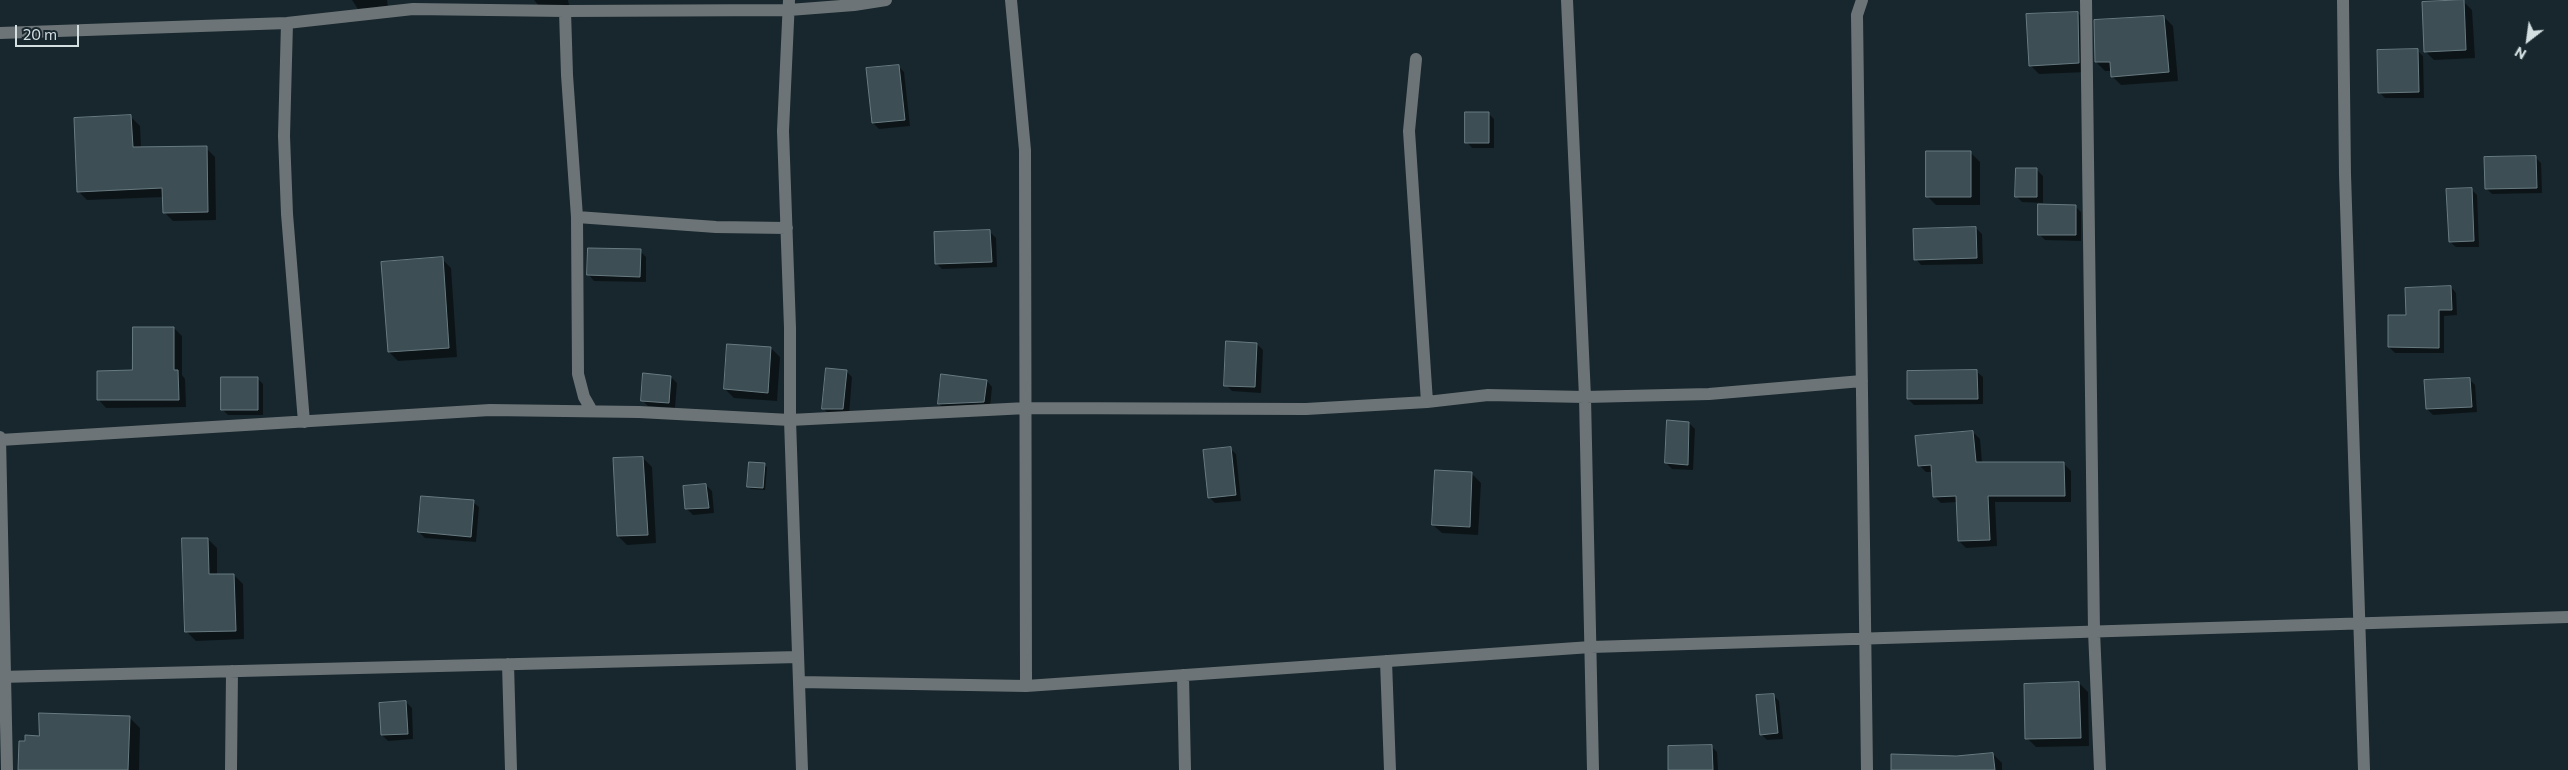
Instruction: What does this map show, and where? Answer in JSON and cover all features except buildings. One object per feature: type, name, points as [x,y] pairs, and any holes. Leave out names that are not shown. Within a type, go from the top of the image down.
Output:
[{"type":"street","points":[[0,33],[287,23],[413,10],[565,12],[789,5],[854,5],[886,0]]},
{"type":"street","points":[[1010,0],[1025,150],[1027,408],[1026,686]]},
{"type":"street","points":[[1567,0],[1585,397],[1593,770]]},
{"type":"street","points":[[1862,0],[1857,15],[1867,770]]},
{"type":"street","points":[[2086,0],[2094,631],[2100,770]]},
{"type":"street","points":[[2343,0],[2345,174],[2364,770]]},
{"type":"street","points":[[789,5],[783,131],[790,328],[790,420],[802,770]]},
{"type":"street","points":[[565,12],[567,75],[577,217],[578,374],[584,397],[592,411]]},
{"type":"street","points":[[287,23],[284,136],[287,214],[304,422]]},
{"type":"street","points":[[1416,59],[1409,130],[1427,402]]},
{"type":"street","points":[[577,217],[716,228],[787,228]]},
{"type":"street","points":[[7,770],[2,677],[0,439],[490,410],[592,411],[790,420],[1027,408],[1306,409],[1427,402],[1488,395],[1585,397],[1709,394],[1862,381]]},
{"type":"street","points":[[799,682],[1026,686],[1591,647],[2568,617]]},
{"type":"street","points":[[2,677],[798,657]]},
{"type":"street","points":[[1386,661],[1390,770]]},
{"type":"street","points":[[508,664],[511,770]]},
{"type":"street","points":[[232,671],[232,770]]},
{"type":"street","points":[[1183,675],[1184,770]]}]
